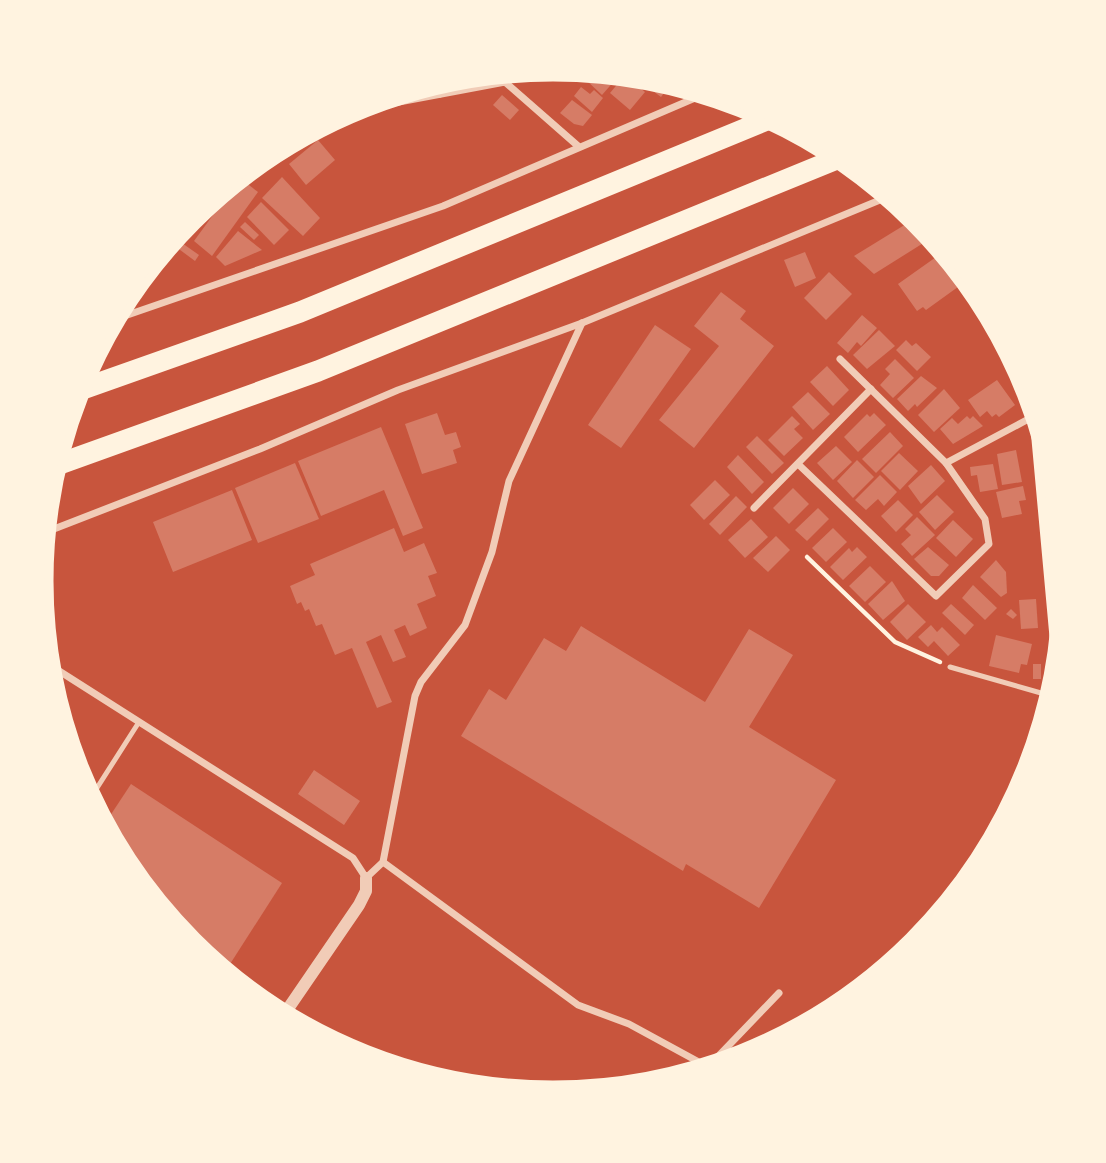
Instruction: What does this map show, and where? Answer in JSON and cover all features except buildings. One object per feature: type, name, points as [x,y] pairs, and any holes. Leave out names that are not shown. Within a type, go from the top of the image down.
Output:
[{"type":"highway","points":[[88,387],[300,312],[761,122]]},
{"type":"highway","points":[[63,463],[318,371],[832,161]]},
{"type":"main road","points":[[1042,458],[1055,621]]},
{"type":"street","points":[[398,102],[505,82],[578,146]]},
{"type":"street","points":[[125,316],[443,206],[694,98]]},
{"type":"street","points":[[52,530],[236,458],[411,385],[583,323],[881,200]]},
{"type":"street","points":[[366,878],[383,862],[415,696],[421,682],[465,625],[492,552],[509,481],[583,323]]},
{"type":"street","points":[[798,464],[936,596],[989,544],[985,519],[946,463],[840,359]]},
{"type":"street","points":[[754,508],[871,389]]},
{"type":"street","points":[[946,463],[1030,420]]},
{"type":"street","points":[[57,670],[353,858],[366,878],[366,891],[287,1010]]},
{"type":"street","points":[[383,862],[578,1005],[629,1024],[702,1063]]},
{"type":"street","points":[[716,1059],[779,993]]},
{"type":"lane","points":[[950,667],[1044,694]]},
{"type":"lane","points":[[95,791],[139,722]]},
{"type":"path","points":[[807,557],[895,642],[950,667]]}]
